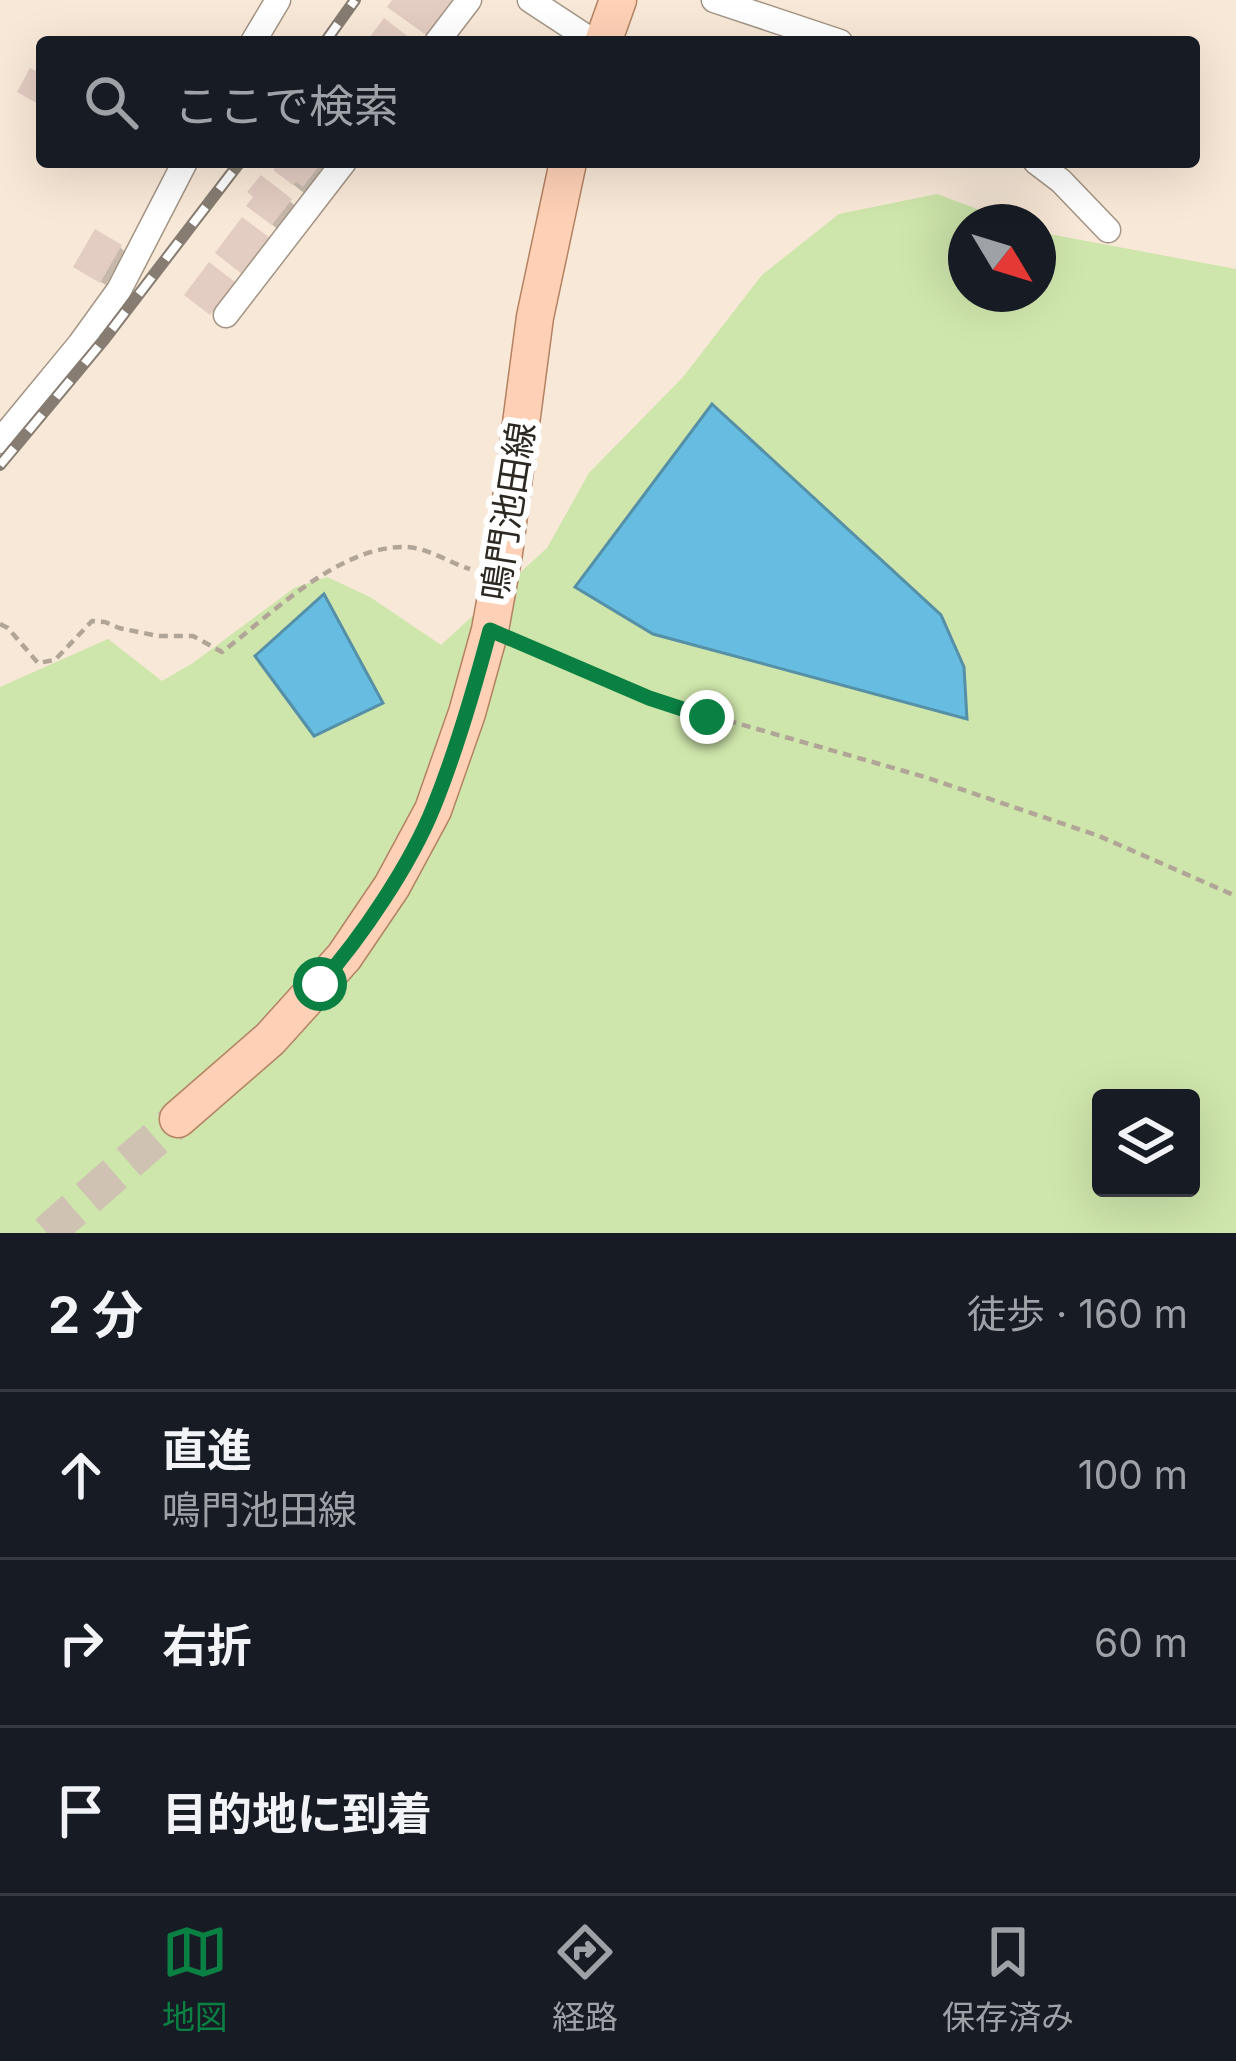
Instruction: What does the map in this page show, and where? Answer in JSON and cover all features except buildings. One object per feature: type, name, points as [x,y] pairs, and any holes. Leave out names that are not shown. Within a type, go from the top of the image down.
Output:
[{"type":"main road","points":[[601,36],[618,0]]},
{"type":"main road","name":"鳴門池田線","points":[[178,1119],[270,1040],[344,957],[392,886],[433,811],[490,630],[536,317],[567,168]]},
{"type":"street","points":[[257,36],[278,0]]},
{"type":"street","points":[[442,36],[469,0]]},
{"type":"street","points":[[530,0],[588,36]]},
{"type":"street","points":[[714,0],[822,36]]},
{"type":"street","points":[[0,441],[119,290],[182,168]]},
{"type":"street","points":[[226,315],[339,168]]},
{"type":"street","points":[[1044,168],[1108,230]]},
{"type":"path","points":[[0,624],[38,663],[55,660],[92,621],[158,636],[193,636],[222,652],[334,566],[374,551],[412,547],[499,577]]},
{"type":"path","points":[[490,630],[649,698],[926,777],[1099,836],[1236,896]]},
{"type":"green space","points":[[937,194],[964,204],[948,204],[948,312],[1056,312],[1056,235],[1236,269],[1236,1233],[0,1233],[0,687],[108,639],[162,681],[294,588],[327,577],[370,597],[441,645],[547,548],[589,473],[683,377],[762,275],[839,214]]},
{"type":"water","points":[[712,404],[941,615],[964,667],[967,719],[653,634],[575,587]]},
{"type":"water","points":[[324,594],[383,703],[314,736],[255,656]]},
{"type":"tunnel","points":[[47,1233],[178,1119]]},
{"type":"railway","points":[[329,36],[355,0]]},
{"type":"railway","points":[[0,465],[103,341],[235,168]]},
{"type":"route","points":[[320,984],[392,886],[433,811],[490,630],[649,698],[707,717]]}]
